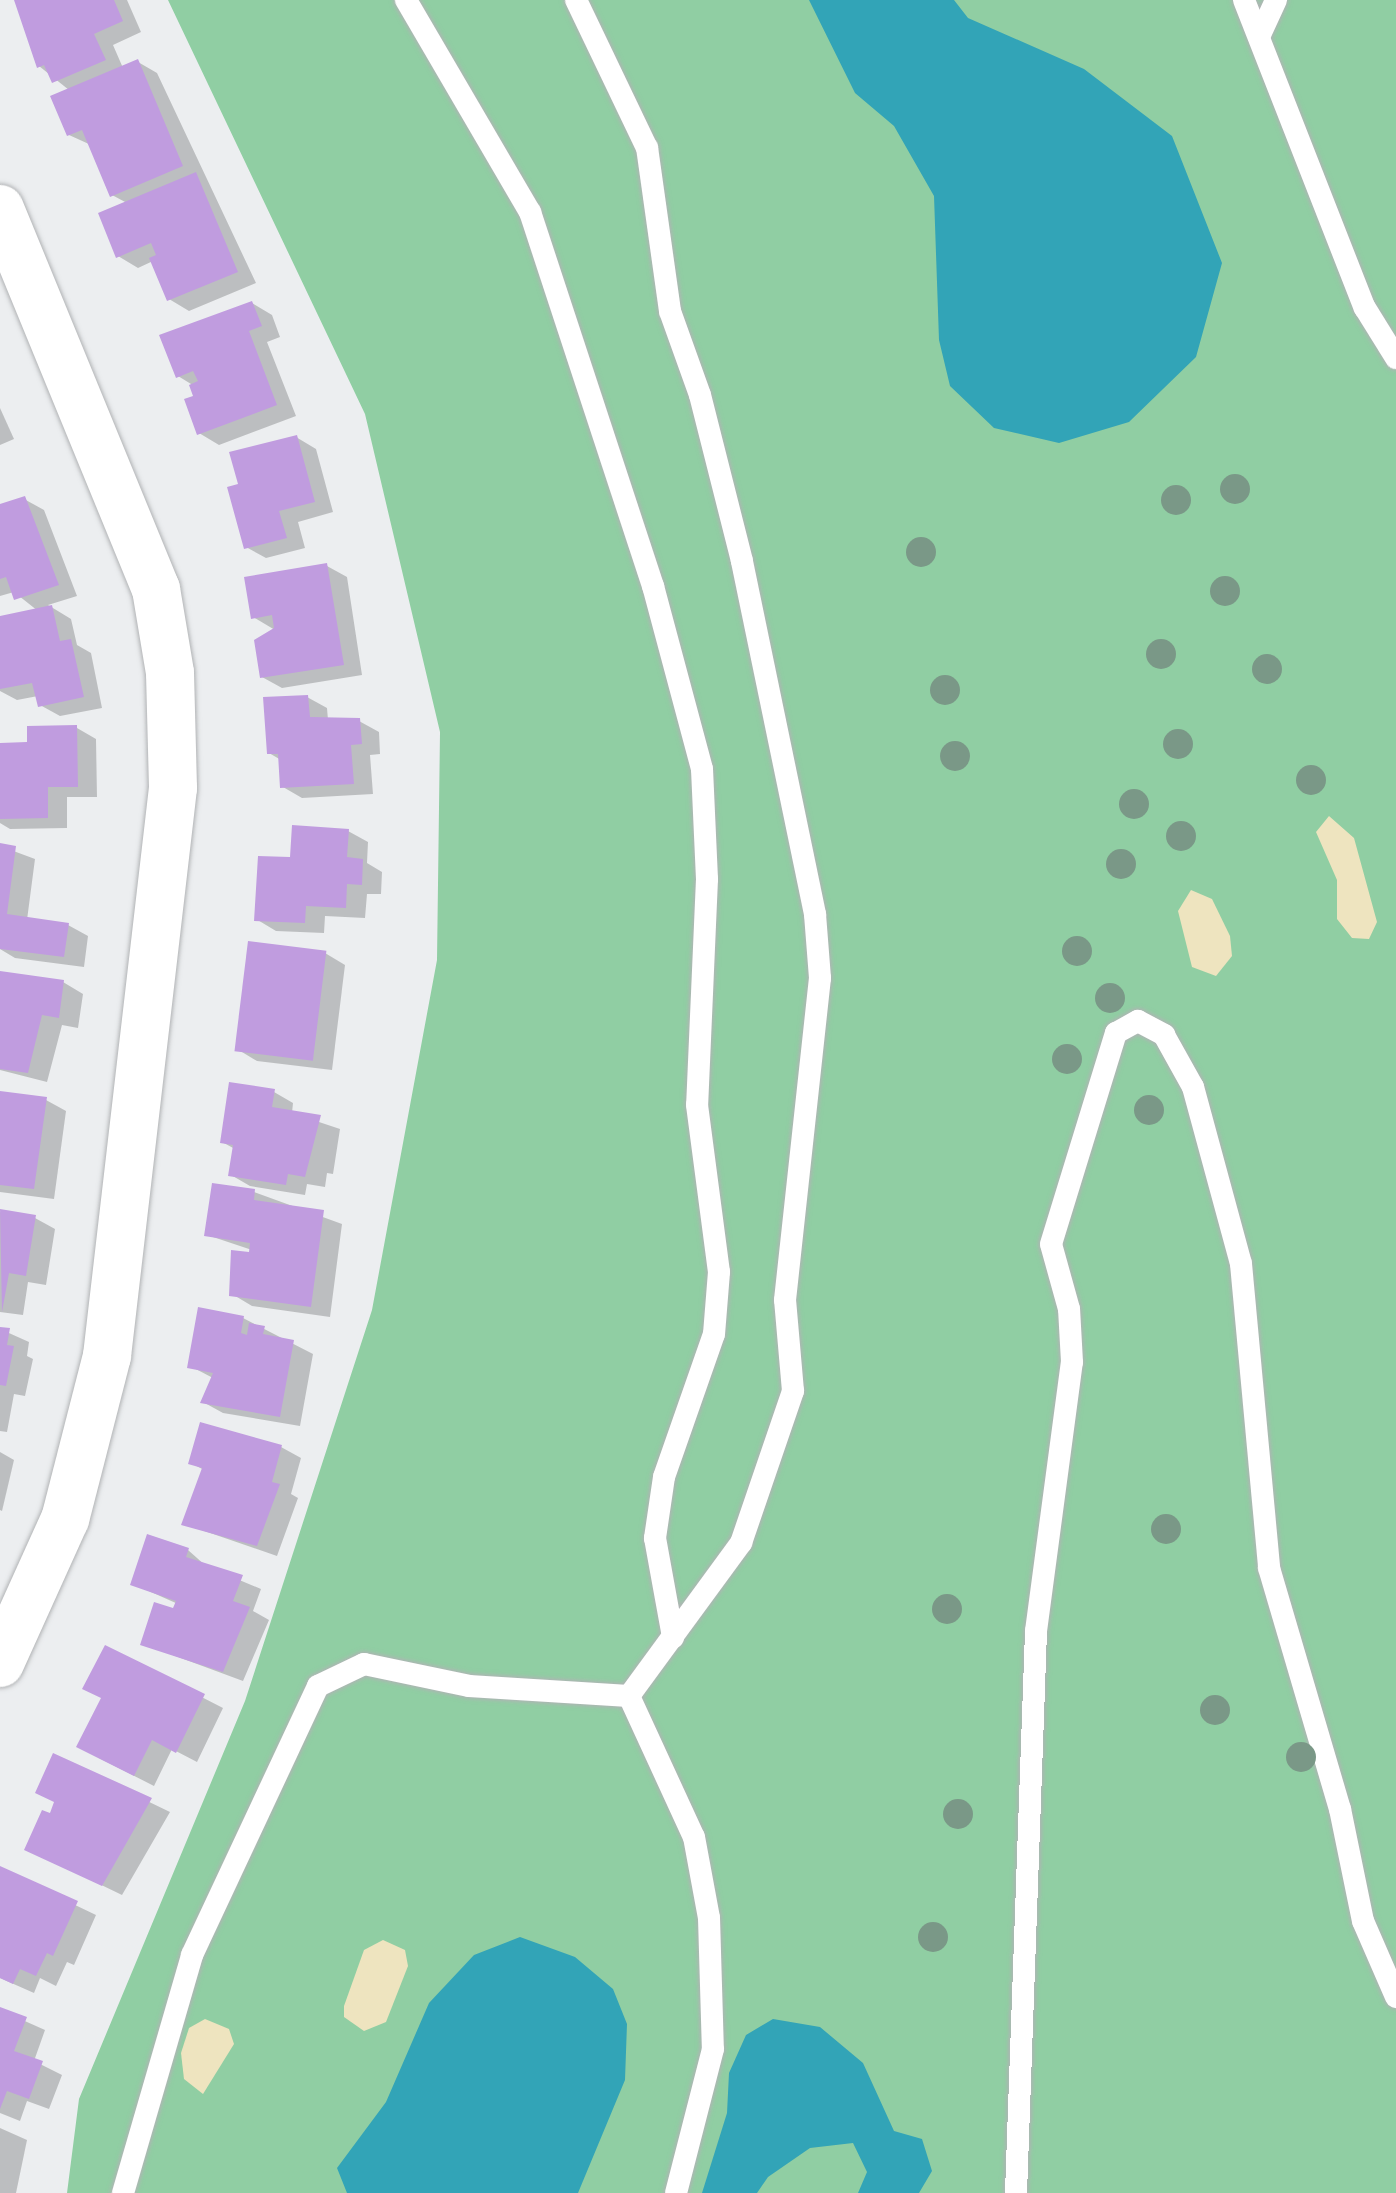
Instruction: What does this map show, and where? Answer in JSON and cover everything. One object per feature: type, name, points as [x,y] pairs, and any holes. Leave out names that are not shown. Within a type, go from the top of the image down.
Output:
[{"type":"street","points":[[0,209],[156,589],[170,673],[173,788],[107,1356],[65,1519],[0,1662]]},
{"type":"lane","points":[[406,0],[530,212],[654,586],[702,769],[708,879],[697,1105],[720,1272],[714,1334],[664,1477],[655,1538],[673,1636]]},
{"type":"lane","points":[[576,0],[647,148],[670,311],[700,395],[742,561],[815,914],[820,978],[784,1300],[793,1391],[741,1543],[629,1696]]},
{"type":"lane","points":[[1244,0],[1365,308],[1396,358]]},
{"type":"lane","points":[[1258,37],[1276,0]]},
{"type":"lane","points":[[1016,2193],[1036,1631],[1072,1362],[1069,1309],[1051,1244],[1116,1032],[1138,1021],[1164,1036],[1193,1087],[1241,1264],[1269,1568],[1340,1809],[1363,1921],[1396,1998]]},
{"type":"lane","points":[[123,2193],[192,1954],[318,1686],[364,1664],[469,1686],[629,1696]]},
{"type":"lane","points":[[629,1696],[694,1837],[708,1918],[713,2049],[675,2192]]},
{"type":"green space","points":[[168,0],[1396,0],[1396,2193],[67,2193],[79,2099],[245,1701],[372,1310],[437,960],[440,732],[365,414]]},
{"type":"sand","points":[[1329,816],[1354,838],[1377,922],[1369,939],[1352,938],[1337,919],[1337,880],[1316,832]]},
{"type":"sand","points":[[1191,890],[1212,899],[1230,936],[1232,956],[1216,976],[1192,967],[1178,911]]},
{"type":"sand","points":[[383,1940],[405,1950],[408,1966],[386,2022],[364,2031],[344,2017],[344,2006],[364,1950]]},
{"type":"sand","points":[[205,2019],[229,2029],[234,2044],[203,2094],[184,2079],[181,2053],[189,2028]]},
{"type":"water","points":[[809,0],[954,0],[968,18],[1084,69],[1172,136],[1222,263],[1196,357],[1129,422],[1059,443],[994,428],[950,386],[939,340],[934,196],[894,126],[855,93]]},
{"type":"water","points":[[520,1937],[575,1957],[613,1989],[627,2024],[625,2080],[578,2193],[347,2193],[337,2168],[386,2102],[429,2003],[474,1955]]},
{"type":"water","points":[[773,2019],[820,2027],[863,2063],[894,2131],[922,2139],[932,2171],[919,2193],[858,2193],[867,2172],[853,2143],[810,2148],[768,2177],[757,2193],[702,2193],[727,2113],[729,2073],[746,2035]]},
{"type":"building","points":[[14,0],[114,0],[123,21],[94,34],[106,60],[52,83],[44,65],[37,68]]},
{"type":"building","points":[[138,59],[183,166],[110,197],[82,130],[67,136],[50,96]]},
{"type":"building","points":[[196,172],[238,272],[167,301],[149,258],[156,255],[151,243],[116,258],[98,213]]},
{"type":"building","points":[[252,301],[262,326],[249,331],[277,405],[197,435],[184,399],[193,396],[189,385],[198,381],[193,371],[176,378],[159,335]]},
{"type":"building","points":[[297,435],[315,502],[279,511],[287,538],[244,549],[227,487],[238,484],[229,452]]},
{"type":"building","points":[[25,496],[59,585],[14,600],[6,577],[0,579],[0,504]]},
{"type":"building","points":[[327,563],[344,665],[260,678],[254,640],[274,628],[272,615],[251,619],[244,577]]},
{"type":"building","points":[[52,605],[60,641],[71,639],[84,697],[38,707],[32,683],[0,689],[0,616]]},
{"type":"building","points":[[308,695],[310,717],[360,718],[362,744],[351,745],[354,784],[280,788],[278,754],[267,754],[263,697]]},
{"type":"building","points":[[77,725],[78,787],[48,787],[48,818],[0,819],[0,743],[27,742],[27,726]]},
{"type":"building","points":[[292,825],[349,829],[347,857],[363,859],[362,885],[347,884],[346,908],[306,906],[305,923],[254,921],[258,856],[290,857]]},
{"type":"building","points":[[0,843],[16,846],[7,914],[69,923],[64,957],[0,949]]},
{"type":"building","points":[[248,941],[326,951],[313,1061],[234,1051]]},
{"type":"building","points":[[0,971],[64,980],[59,1018],[42,1015],[28,1073],[0,1069]]},
{"type":"building","points":[[229,1082],[275,1089],[272,1107],[321,1115],[305,1177],[288,1174],[286,1185],[228,1176],[233,1145],[220,1143]]},
{"type":"building","points":[[0,1091],[47,1097],[34,1189],[0,1185]]},
{"type":"building","points":[[212,1183],[255,1189],[254,1200],[324,1210],[311,1307],[229,1296],[231,1250],[249,1252],[250,1243],[204,1236]]},
{"type":"building","points":[[0,1209],[36,1215],[26,1276],[9,1273],[2,1312]]},
{"type":"building","points":[[198,1307],[244,1316],[241,1333],[247,1335],[249,1323],[265,1326],[263,1334],[294,1340],[280,1417],[200,1403],[213,1373],[187,1368]]},
{"type":"building","points":[[0,1327],[10,1328],[7,1345],[14,1346],[6,1386],[0,1385]]},
{"type":"building","points":[[200,1422],[282,1445],[272,1482],[280,1484],[257,1546],[181,1525],[202,1468],[188,1464]]},
{"type":"building","points":[[147,1534],[189,1548],[186,1557],[243,1575],[233,1601],[250,1607],[223,1672],[140,1645],[154,1602],[173,1608],[176,1601],[130,1585]]},
{"type":"building","points":[[105,1645],[205,1694],[176,1753],[152,1740],[134,1776],[76,1747],[101,1698],[82,1689]]},
{"type":"building","points":[[53,1753],[152,1798],[102,1886],[24,1850],[42,1810],[50,1813],[54,1802],[35,1793]]},
{"type":"building","points":[[0,1866],[78,1901],[53,1956],[47,1953],[36,1976],[20,1969],[13,1984],[0,1978]]},
{"type":"building","points":[[0,2007],[27,2017],[14,2051],[43,2061],[29,2099],[7,2091],[0,2109]]}]
